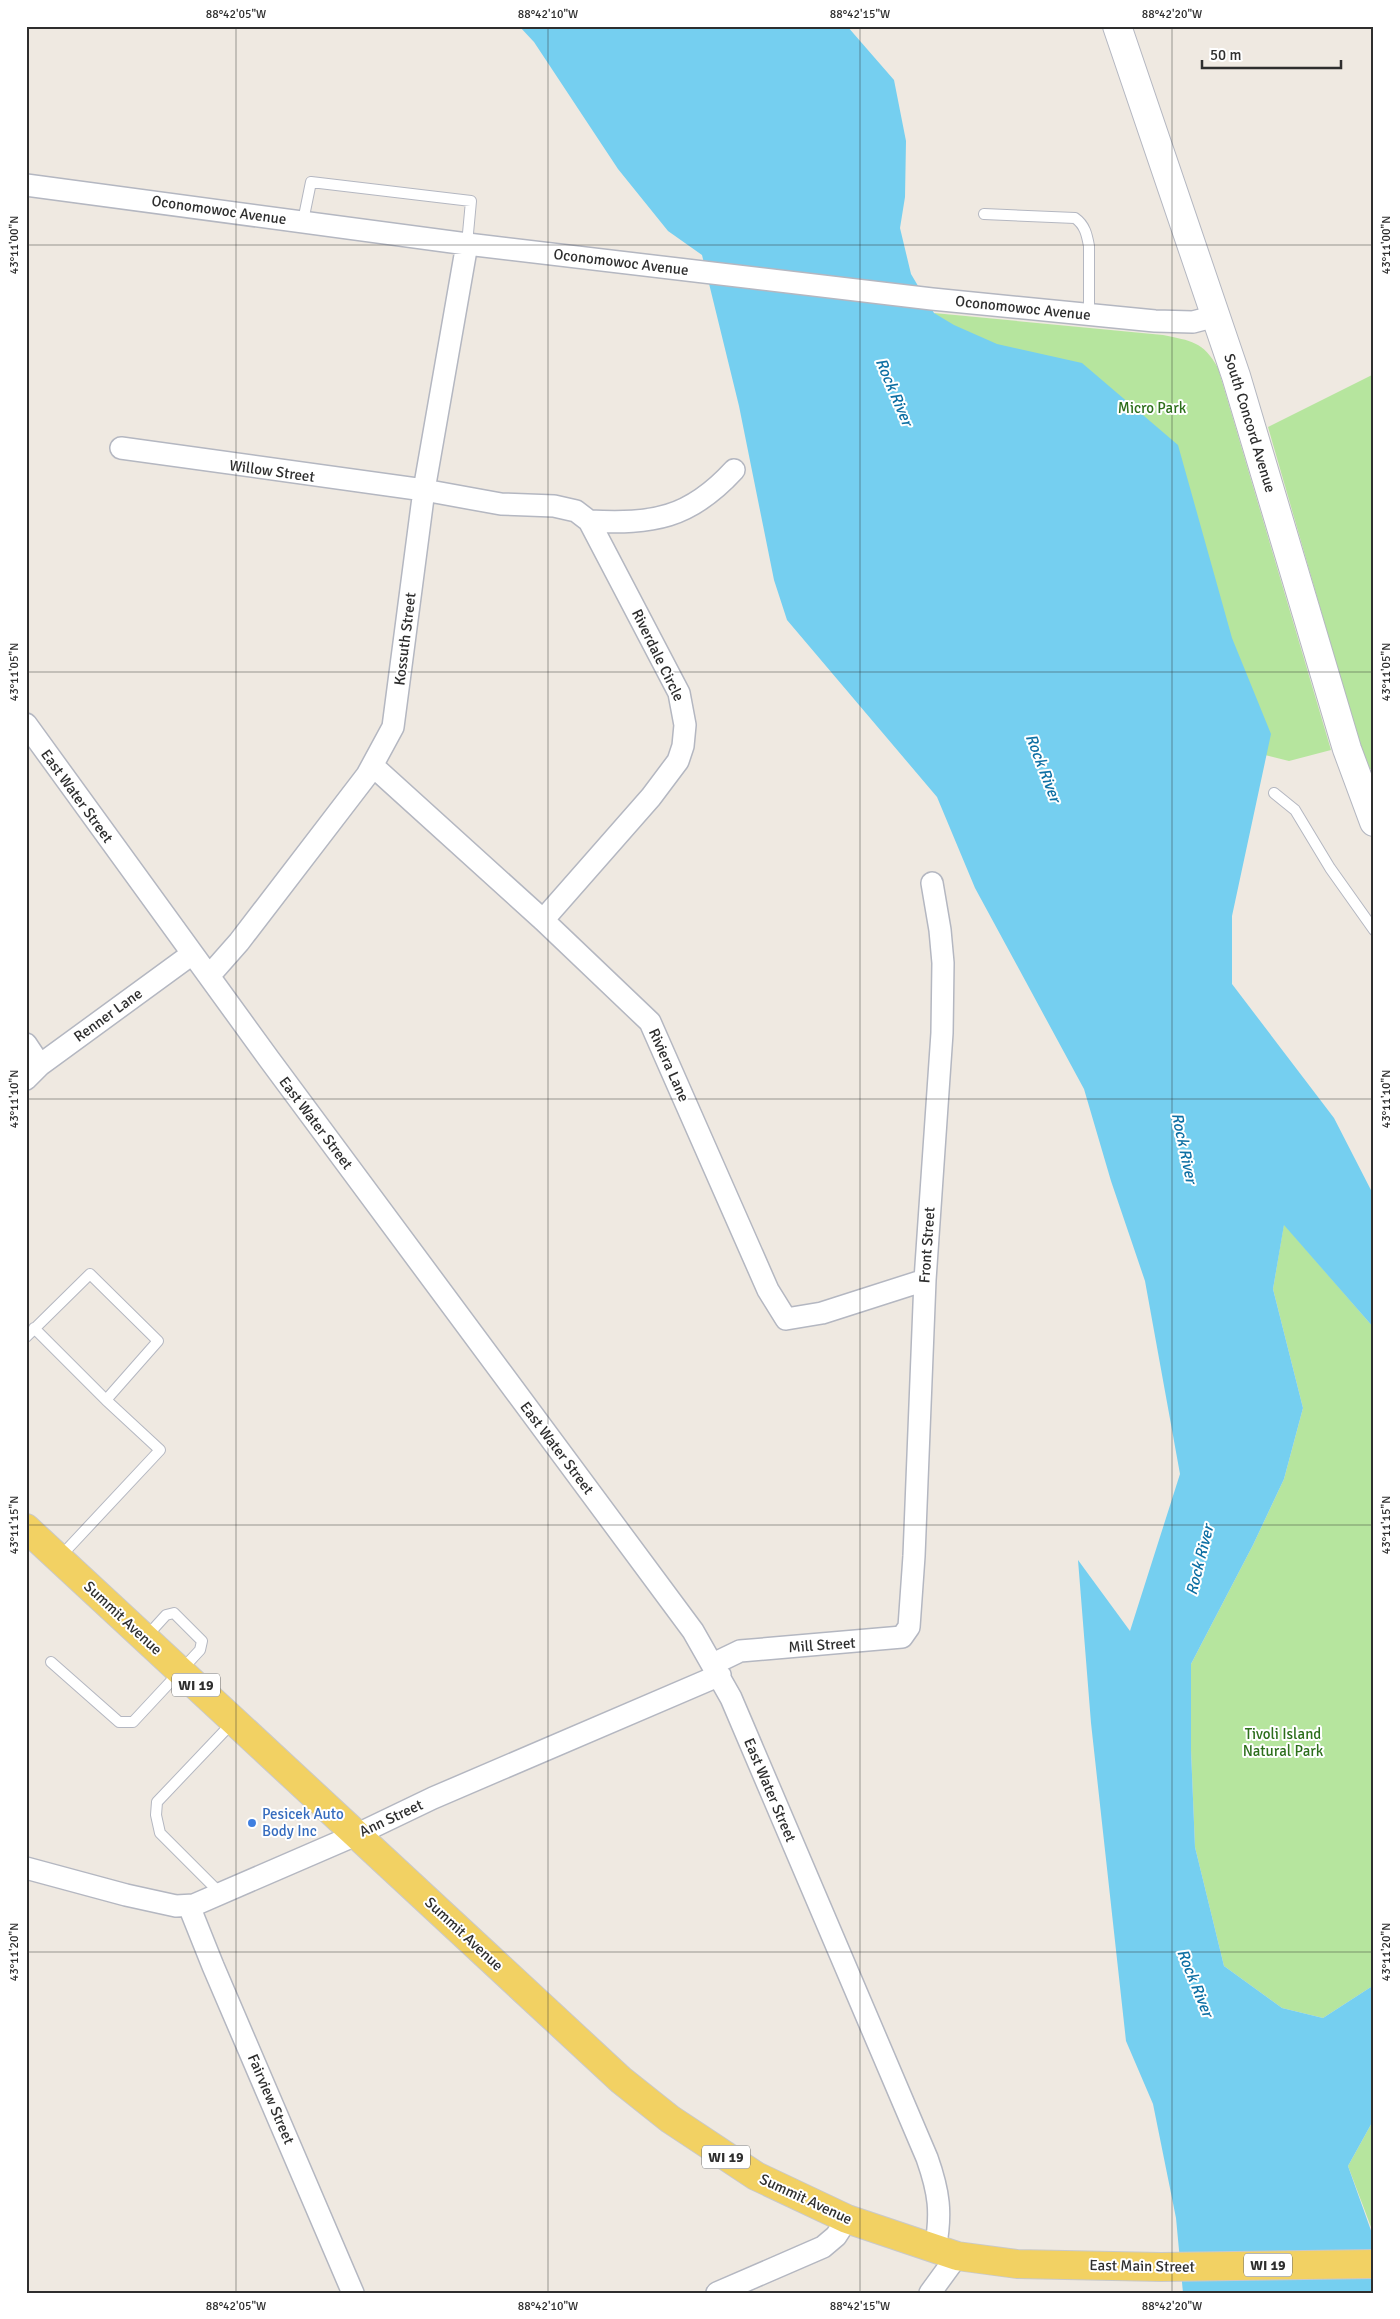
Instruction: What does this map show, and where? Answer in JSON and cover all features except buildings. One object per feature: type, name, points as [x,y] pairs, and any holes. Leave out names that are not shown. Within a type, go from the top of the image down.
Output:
[{"type":"main road","name":"Summit Avenue","points":[[26,1528],[621,2080],[670,2119],[756,2176],[847,2219],[946,2252]]},
{"type":"main road","name":"East Main Street","points":[[946,2252],[1017,2264],[1161,2267],[1374,2264]]},
{"type":"street","name":"South Concord Avenue","points":[[1117,26],[1236,376],[1347,749],[1374,822]]},
{"type":"street","name":"Oconomowoc Avenue","points":[[26,184],[467,244],[932,299],[1088,315],[1194,322],[1216,316]]},
{"type":"street","name":"Kossuth Street","points":[[209,976],[239,942],[373,766],[393,727],[424,490],[467,244]]},
{"type":"street","name":"Willow Street","points":[[121,448],[424,490]]},
{"type":"street","points":[[424,490],[501,504],[554,506],[576,511],[589,522],[627,523],[671,515],[709,495],[734,470]]},
{"type":"street","name":"Riverdale Circle","points":[[543,920],[651,797],[678,761],[683,746],[685,725],[679,693],[589,522]]},
{"type":"street","name":"East Water Street","points":[[26,724],[192,954],[693,1631],[716,1669],[927,2158],[939,2201],[939,2227],[946,2252]]},
{"type":"street","name":"Riviera Lane","points":[[373,766],[543,920],[650,1022],[768,1290],[786,1319],[822,1313],[925,1280]]},
{"type":"street","name":"Front Street","points":[[910,1608],[914,1556],[925,1280],[942,1033],[943,963],[940,930],[932,883]]},
{"type":"street","name":"Renner Lane","points":[[33,1072],[192,954]]},
{"type":"street","points":[[26,1044],[33,1072]]},
{"type":"street","name":"Mill Street","points":[[716,1669],[740,1651],[902,1637],[908,1627],[910,1608]]},
{"type":"street","name":"Ann Street","points":[[26,1868],[126,1895],[176,1906],[189,1906],[358,1834],[716,1669]]},
{"type":"street","name":"Fairview Street","points":[[189,1906],[353,2293]]},
{"type":"street","points":[[717,2293],[823,2247],[836,2236],[847,2219]]},
{"type":"street","points":[[930,2293],[946,2252]]},
{"type":"lane","points":[[303,222],[311,182],[472,202],[467,244]]},
{"type":"lane","points":[[984,214],[1075,218],[1079,221],[1087,235],[1088,315]]},
{"type":"lane","points":[[1274,793],[1295,810],[1330,868],[1374,930]]},
{"type":"lane","points":[[26,1337],[90,1274],[158,1341],[106,1400]]},
{"type":"lane","points":[[34,1328],[106,1400],[160,1450],[59,1558]]},
{"type":"lane","points":[[51,1662],[119,1722],[133,1722],[200,1650],[202,1641],[174,1614],[166,1615],[146,1638]]},
{"type":"lane","points":[[220,1893],[160,1833],[156,1815],[157,1802],[234,1721]]},
{"type":"green space","name":"Micro Park","points":[[934,313],[1163,335],[1189,341],[1207,352],[1218,368],[1331,750],[1289,761],[1245,750]]},
{"type":"green space","points":[[1374,374],[1374,768],[1367,770],[1268,427]]},
{"type":"green space","name":"Tivoli Island Natural Park","points":[[1284,1224],[1374,1328],[1374,1985],[1323,2018],[1282,2008],[1224,1966],[1195,1847],[1191,1750],[1191,1664],[1253,1545],[1284,1479],[1303,1408],[1273,1289]]},
{"type":"green space","points":[[1374,2119],[1374,2235],[1348,2166]]},
{"type":"water","name":"Rock River","points":[[519,26],[847,26],[894,80],[906,141],[905,197],[900,228],[911,274],[934,313],[954,325],[997,344],[1082,363],[1178,445],[1232,638],[1271,734],[1232,916],[1232,984],[1334,1118],[1374,1196],[1374,1328],[1284,1225],[1273,1289],[1303,1408],[1284,1479],[1253,1545],[1191,1664],[1191,1750],[1195,1847],[1224,1966],[1282,2008],[1323,2018],[1374,1985],[1374,2119],[1348,2166],[1374,2239],[1374,2293],[1183,2293],[1176,2218],[1153,2104],[1126,2041],[1091,1723],[1078,1560],[1130,1631],[1180,1474],[1145,1281],[1111,1181],[1084,1089],[975,888],[937,797],[787,620],[774,580],[739,406],[702,255],[668,231],[618,169],[534,42]]},
{"type":"place","name":"Pesicek Auto Body Inc","points":[[252,1823]]}]
